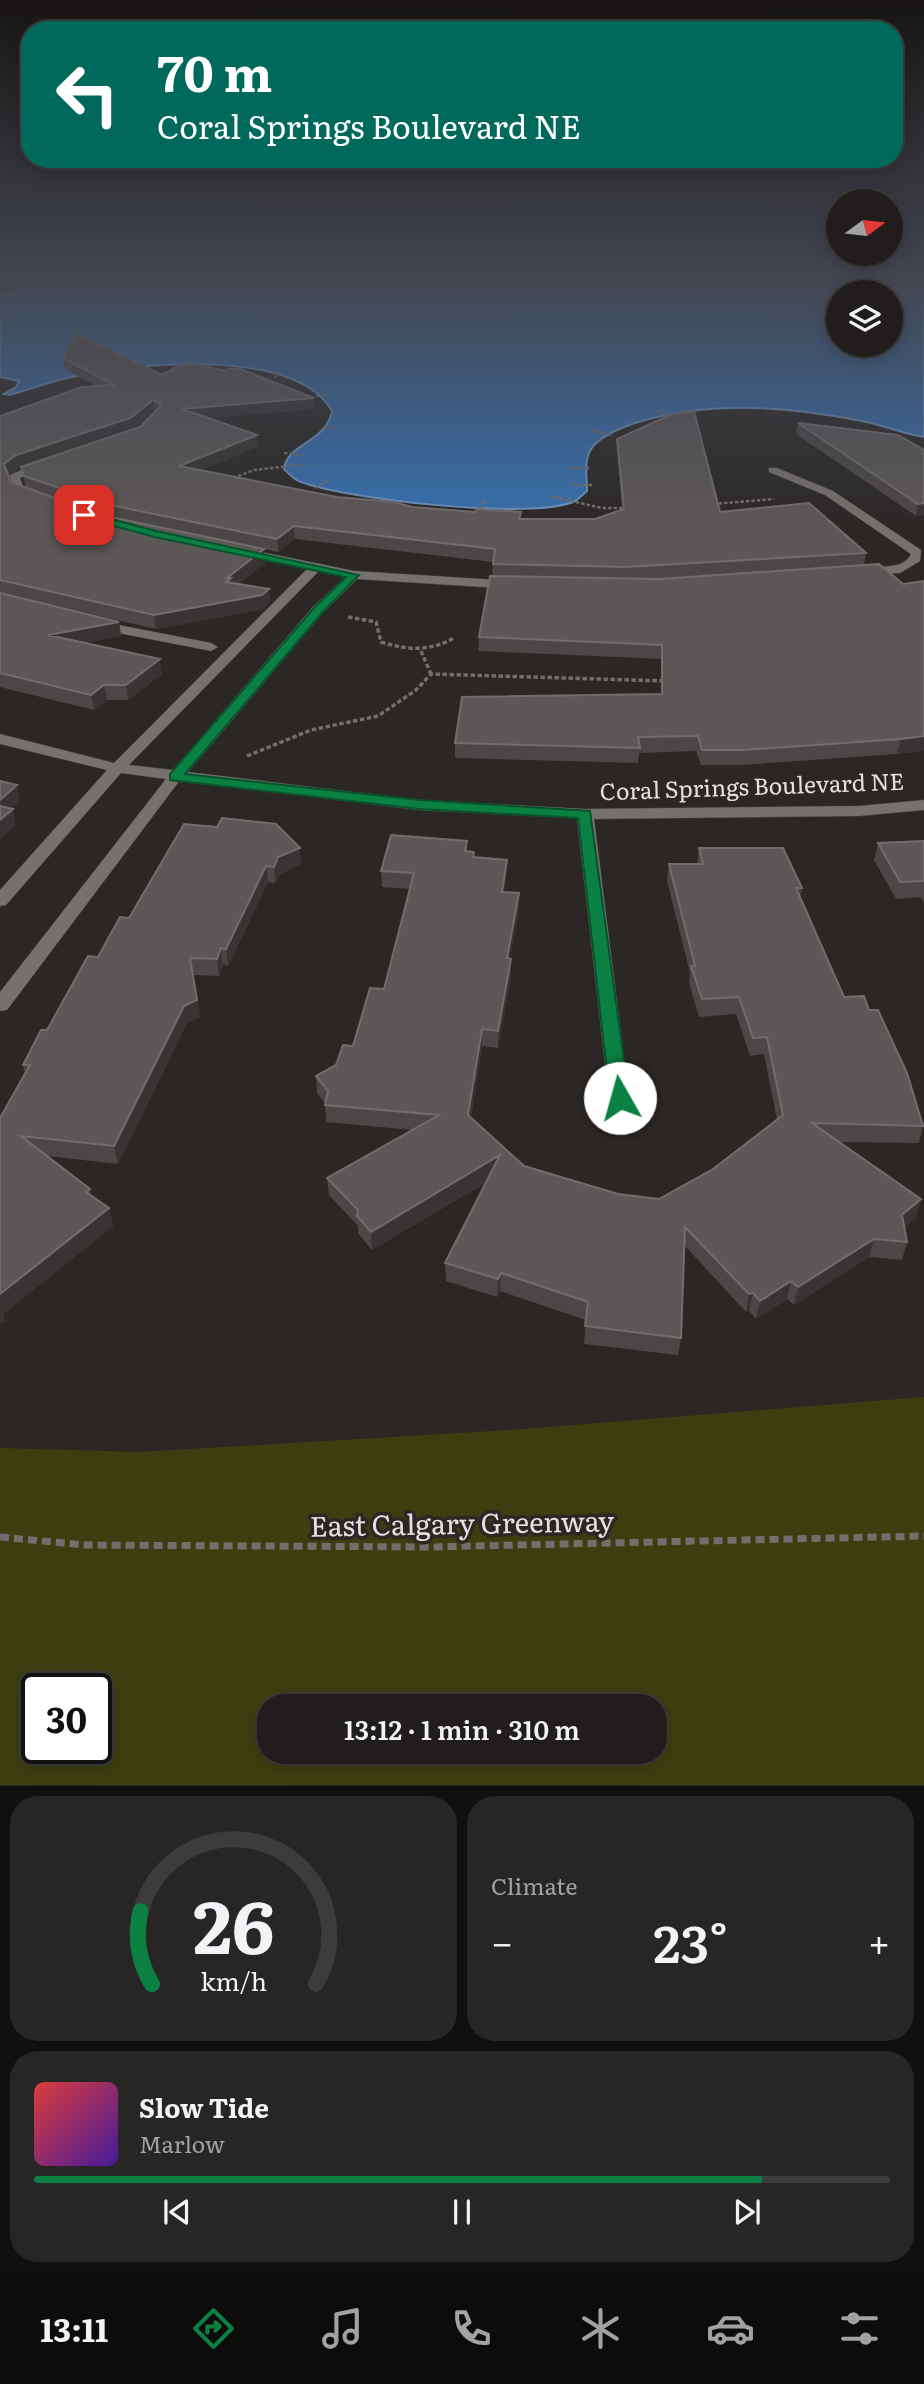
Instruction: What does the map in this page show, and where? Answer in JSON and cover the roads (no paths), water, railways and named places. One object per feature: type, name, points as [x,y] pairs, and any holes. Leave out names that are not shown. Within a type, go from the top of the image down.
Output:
[{"type":"street","points":[[47,502],[19,492],[14,477],[61,459]]},
{"type":"street","points":[[773,470],[829,493],[917,552],[914,561],[900,569],[848,573]]},
{"type":"street","points":[[235,551],[354,575],[527,585]]},
{"type":"street","points":[[0,901],[117,768],[315,568]]},
{"type":"street","points":[[0,1005],[175,777],[318,610],[354,575]]},
{"type":"street","points":[[84,621],[211,647]]},
{"type":"street","name":"Coral Springs Boulevard NE","points":[[0,739],[117,768],[419,805],[585,814],[859,811],[924,805]]},
{"type":"street","points":[[585,814],[620,1098]]},
{"type":"water","points":[[0,363],[924,363],[924,437],[862,421],[805,412],[747,408],[689,411],[632,424],[614,431],[596,443],[587,457],[587,491],[575,501],[553,507],[482,508],[357,495],[324,489],[294,478],[284,469],[287,460],[322,430],[332,411],[313,391],[286,377],[253,369],[216,365],[142,367],[82,375],[10,395],[4,394],[16,387],[19,381],[0,377]]}]
